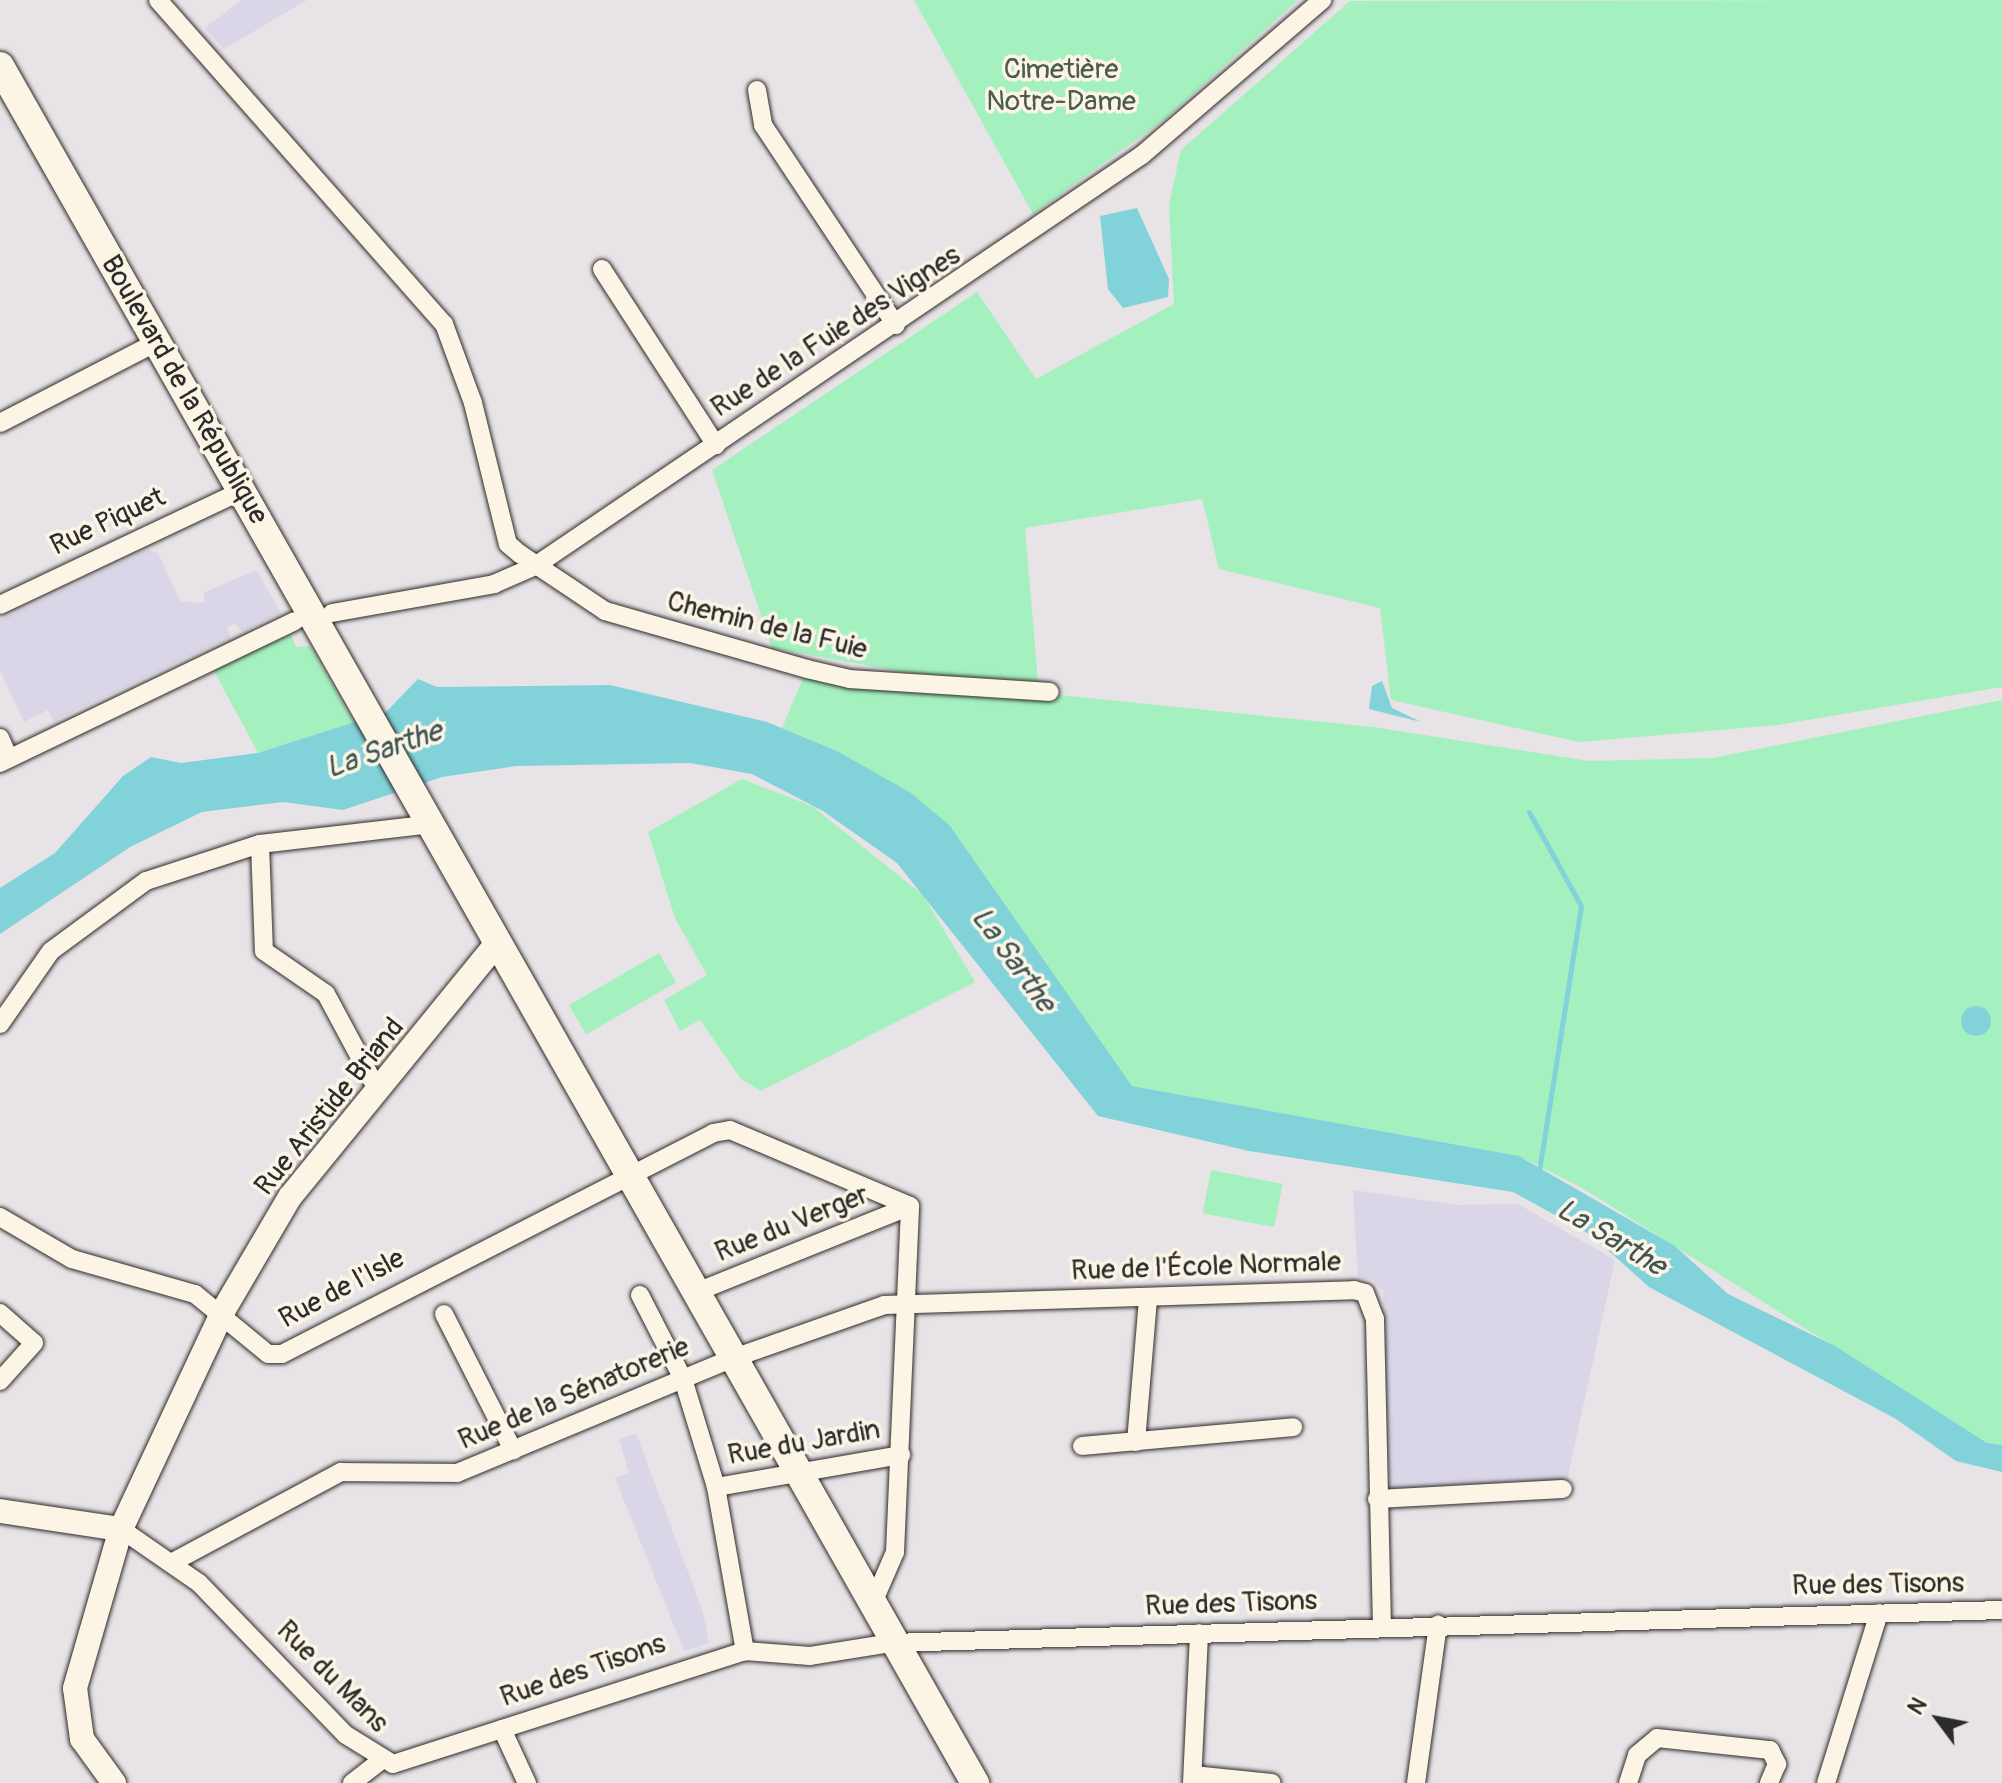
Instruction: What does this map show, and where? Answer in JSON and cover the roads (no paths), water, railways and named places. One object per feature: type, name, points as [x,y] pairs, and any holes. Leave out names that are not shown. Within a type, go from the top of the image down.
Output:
[{"type":"main road","name":"Boulevard de la République","points":[[0,66],[367,715],[425,825]]},
{"type":"main road","points":[[425,825],[628,1174],[731,1359],[798,1470],[891,1643],[975,1783]]},
{"type":"street","name":"Chemin de la Fuie","points":[[158,0],[444,324],[473,403],[508,544],[535,566],[633,622],[821,673],[1050,692]]},
{"type":"street","name":"Rue de la Fuie des Vignes","points":[[332,613],[494,584],[535,566],[896,325],[1176,130],[1322,0]]},
{"type":"street","points":[[757,90],[763,125],[896,325]]},
{"type":"street","points":[[602,269],[716,445]]},
{"type":"street","points":[[0,423],[157,342]]},
{"type":"street","name":"Rue Piquet","points":[[0,605],[241,491]]},
{"type":"street","points":[[0,738],[4,761],[295,621]]},
{"type":"street","points":[[0,1024],[51,951],[91,915],[146,881],[260,844],[425,825]]},
{"type":"street","points":[[260,844],[264,951],[326,994],[378,1091]]},
{"type":"street","name":"Rue Aristide Briand","points":[[223,1311],[290,1197],[494,947]]},
{"type":"street","name":"Rue de l'Isle","points":[[223,1311],[257,1351],[282,1354],[628,1174],[730,1130],[910,1206]]},
{"type":"street","points":[[872,1605],[895,1552],[910,1206]]},
{"type":"street","name":"Rue du Verger","points":[[694,1293],[910,1206]]},
{"type":"street","points":[[0,1217],[72,1259],[170,1284],[223,1311],[121,1529],[75,1688],[82,1739],[114,1783]]},
{"type":"street","name":"Rue de l'École Normale","points":[[731,1359],[884,1305],[1365,1293],[1375,1319],[1382,1627]]},
{"type":"street","points":[[640,1295],[683,1379],[716,1487],[745,1651]]},
{"type":"street","points":[[1136,1442],[1148,1298]]},
{"type":"street","points":[[0,1313],[34,1343],[0,1381]]},
{"type":"street","points":[[444,1314],[513,1450]]},
{"type":"street","name":"Rue de la Sénatorerie","points":[[173,1562],[341,1472],[457,1473],[731,1359]]},
{"type":"street","points":[[1082,1446],[1293,1427]]},
{"type":"street","name":"Rue du Jardin","points":[[716,1487],[798,1470],[901,1455]]},
{"type":"street","points":[[1377,1499],[1563,1489]]},
{"type":"street","points":[[0,1511],[121,1529]]},
{"type":"street","name":"Rue du Mans","points":[[121,1529],[173,1562],[379,1762],[408,1761],[476,1737]]},
{"type":"street","name":"Rue des Tisons","points":[[476,1737],[745,1651],[810,1656],[891,1643],[2002,1610]]},
{"type":"street","points":[[1826,1783],[1879,1613]]},
{"type":"street","points":[[1416,1783],[1438,1625]]},
{"type":"street","points":[[1199,1633],[1192,1779],[1272,1783]]},
{"type":"street","points":[[502,1729],[527,1783]]},
{"type":"street","points":[[1628,1783],[1637,1755],[1657,1738],[1770,1750],[1777,1764],[1769,1783]]},
{"type":"street","points":[[352,1783],[379,1762]]},
{"type":"water","points":[[1137,208],[1169,279],[1168,297],[1123,308],[1108,289],[1100,216]]},
{"type":"water","name":"La Sarthe","points":[[418,679],[437,687],[610,685],[767,722],[837,751],[911,793],[950,826],[1132,1086],[1519,1156],[1675,1246],[1728,1294],[1835,1346],[1987,1443],[2002,1445],[2002,1472],[1956,1461],[1896,1419],[1649,1287],[1591,1235],[1513,1192],[1249,1151],[1098,1116],[897,863],[823,811],[752,774],[690,763],[516,766],[442,777],[343,810],[283,802],[202,812],[130,847],[0,934],[0,888],[55,853],[123,776],[151,757],[181,763],[258,753],[386,712]]},
{"type":"water","points":[[1382,681],[1392,708],[1421,722],[1369,709],[1372,686]]},
{"type":"water","points":[[1976,1006],[1987,1010],[1991,1021],[1987,1032],[1976,1036],[1965,1032],[1961,1021],[1965,1010]]},
{"type":"waterway","points":[[1529,812],[1581,906],[1539,1171]]},
{"type":"park label","name":"Cimetière Notre-Dame","points":[[1061,86]]}]
